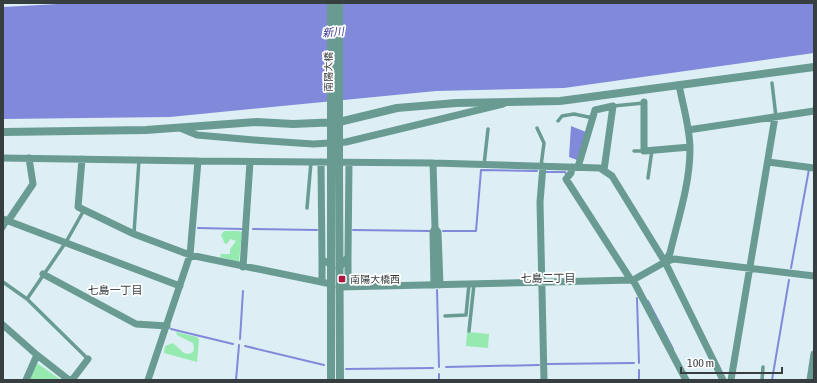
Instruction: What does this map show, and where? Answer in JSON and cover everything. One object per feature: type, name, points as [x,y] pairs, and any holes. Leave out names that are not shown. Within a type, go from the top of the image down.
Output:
[{"type":"street","name":"南陽大橋","points":[[331,3],[335,122]]},
{"type":"street","name":"南陽大橋","points":[[335,122],[339,3]]},
{"type":"street","points":[[3,132],[138,131],[257,122],[293,124],[335,122],[396,108],[456,103],[560,101],[814,67]]},
{"type":"street","points":[[665,262],[670,254],[688,176],[690,147],[679,85]]},
{"type":"street","points":[[179,128],[197,135],[254,140],[313,144],[346,142],[509,102]]},
{"type":"street","points":[[644,103],[644,151],[690,147]]},
{"type":"street","points":[[604,170],[613,106],[595,110],[575,167],[566,178],[632,280],[686,380]]},
{"type":"street","points":[[688,130],[814,112]]},
{"type":"street","points":[[729,380],[751,268],[776,117]]},
{"type":"street","points":[[335,122],[340,380]]},
{"type":"street","points":[[3,158],[349,162],[600,168],[612,176],[665,262],[723,380]]},
{"type":"street","points":[[29,158],[33,184],[5,220],[180,286]]},
{"type":"street","points":[[82,159],[78,207],[134,234],[190,255],[331,284]]},
{"type":"street","points":[[148,380],[190,255],[198,161]]},
{"type":"street","points":[[243,267],[250,162]]},
{"type":"street","points":[[321,162],[322,282]]},
{"type":"street","points":[[348,287],[349,162]]},
{"type":"street","points":[[768,162],[814,168]]},
{"type":"street","points":[[433,164],[436,228],[433,232],[437,285]]},
{"type":"street","points":[[542,166],[540,202],[544,380]]},
{"type":"street","points":[[331,380],[331,264],[335,167]]},
{"type":"street","points":[[339,268],[348,257]]},
{"type":"street","points":[[339,287],[632,280],[665,262],[674,259],[814,276]]},
{"type":"street","points":[[322,260],[331,264]]},
{"type":"street","points":[[43,274],[136,324],[166,326]]},
{"type":"street","points":[[3,325],[37,355],[70,380],[88,359]]},
{"type":"street","points":[[810,380],[814,354]]},
{"type":"street","points":[[26,380],[37,355]]},
{"type":"lane","points":[[772,83],[776,117]]},
{"type":"lane","points":[[613,106],[644,103]]},
{"type":"lane","points":[[558,121],[562,116],[574,114],[593,118]]},
{"type":"lane","points":[[537,128],[544,143],[542,166]]},
{"type":"lane","points":[[484,165],[488,130]]},
{"type":"lane","points":[[648,178],[652,150]]},
{"type":"lane","points":[[634,151],[644,151]]},
{"type":"lane","points":[[134,234],[138,160]]},
{"type":"lane","points":[[307,208],[311,162]]},
{"type":"lane","points":[[27,298],[66,242],[84,210]]},
{"type":"lane","points":[[3,229],[5,220]]},
{"type":"lane","points":[[3,282],[27,298],[88,359]]},
{"type":"lane","points":[[445,316],[466,315],[472,284]]},
{"type":"lane","points":[[470,331],[472,284]]},
{"type":"lane","points":[[762,380],[763,367]]},
{"type":"green space","points":[[224,231],[242,232],[239,262],[220,257],[221,254],[230,254],[230,249],[236,241],[230,239],[228,243],[225,244],[221,235]]},
{"type":"green space","points":[[176,332],[197,337],[199,340],[197,362],[164,353],[165,346],[173,343],[184,353],[189,354],[193,352],[193,343],[177,335]]},
{"type":"green space","points":[[467,332],[489,334],[488,348],[466,346]]},
{"type":"green space","points":[[37,363],[61,380],[29,380]]},
{"type":"water","name":"新川","points":[[76,3],[814,3],[814,53],[564,88],[436,91],[170,117],[3,119],[3,7]]},
{"type":"water","points":[[571,126],[586,132],[577,160],[569,157]]},
{"type":"waterway","points":[[791,268],[809,169]]},
{"type":"waterway","points":[[443,231],[476,231],[481,170],[537,171]]},
{"type":"waterway","points":[[546,172],[565,172],[566,174]]},
{"type":"waterway","points":[[198,228],[243,229]]},
{"type":"waterway","points":[[253,229],[317,230]]},
{"type":"waterway","points":[[353,230],[430,231]]},
{"type":"waterway","points":[[772,380],[789,280]]},
{"type":"waterway","points":[[437,290],[439,367]]},
{"type":"waterway","points":[[240,339],[243,291]]},
{"type":"waterway","points":[[637,298],[639,363]]},
{"type":"waterway","points":[[648,301],[673,349]]},
{"type":"waterway","points":[[171,329],[233,344]]},
{"type":"waterway","points":[[236,380],[239,345]]},
{"type":"waterway","points":[[245,346],[324,365]]},
{"type":"waterway","points":[[547,364],[634,363]]},
{"type":"waterway","points":[[446,367],[539,365]]},
{"type":"waterway","points":[[346,369],[433,368]]},
{"type":"waterway","points":[[639,370],[639,380]]},
{"type":"waterway","points":[[439,374],[439,380]]},
{"type":"place","name":"南陽大橋西","points":[[342,279]]},
{"type":"district","name":"七島二丁目","points":[[548,278]]},
{"type":"district","name":"七島一丁目","points":[[115,290]]}]
